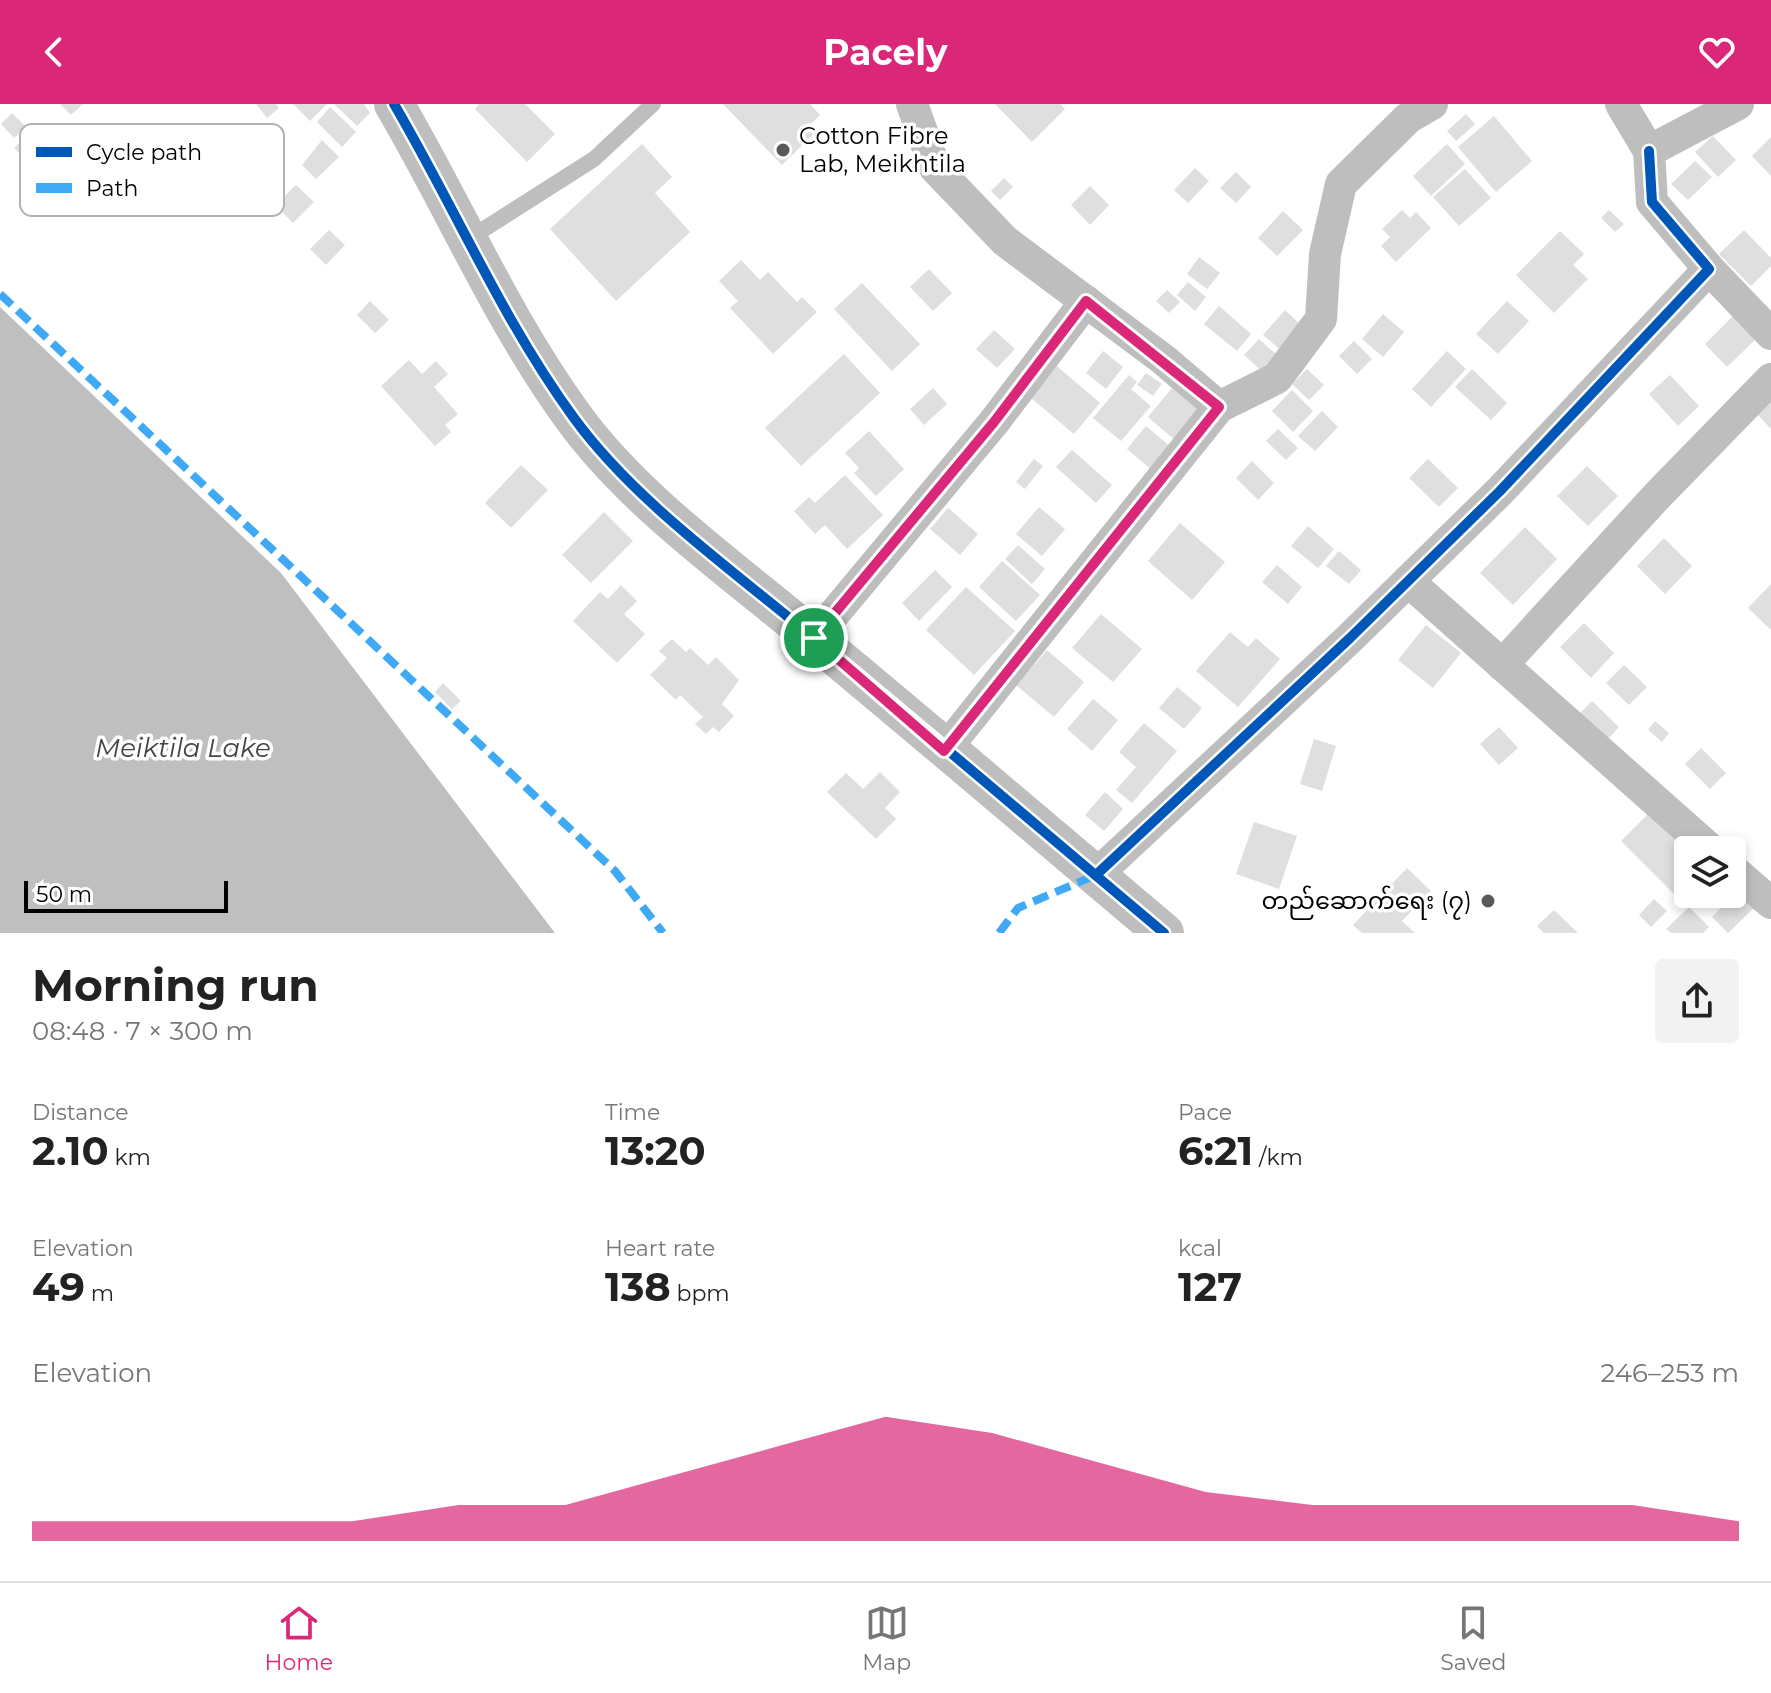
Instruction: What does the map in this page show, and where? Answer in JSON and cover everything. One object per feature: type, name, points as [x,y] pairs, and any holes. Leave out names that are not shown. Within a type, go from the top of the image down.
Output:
[{"type":"street","points":[[394,104],[470,238],[489,281],[534,357],[574,418],[610,461],[695,539],[1164,933]]},
{"type":"street","points":[[912,104],[935,168],[1005,241],[1219,407]]},
{"type":"street","points":[[944,751],[1219,407],[1277,378],[1321,319],[1325,254],[1341,184],[1408,118],[1432,104]]},
{"type":"street","points":[[1621,104],[1649,151],[1652,202],[1709,269],[1771,334]]},
{"type":"street","points":[[1649,151],[1738,104]]},
{"type":"street","points":[[1096,875],[1500,491],[1709,269]]},
{"type":"street","points":[[814,638],[994,422],[1086,301]]},
{"type":"street","points":[[1502,665],[1656,497],[1771,379]]},
{"type":"street","points":[[1408,581],[1695,836]]},
{"type":"street","points":[[1746,881],[1771,903]]},
{"type":"lane","points":[[470,238],[594,159],[653,104]]},
{"type":"water","name":"Meiktila Lake","points":[[0,307],[281,573],[555,933],[0,933]]},
{"type":"building","points":[[60,104],[83,104],[71,115]]},
{"type":"building","points":[[256,104],[276,104],[279,108],[267,118]]},
{"type":"building","points":[[293,104],[327,104],[310,121]]},
{"type":"building","points":[[334,104],[364,104],[370,113],[357,126]]},
{"type":"building","points":[[479,104],[525,104],[555,134],[527,162],[475,109]]},
{"type":"building","name":"Cotton Fibre Lab, Meikhtila","points":[[723,104],[810,104],[820,115],[808,127],[814,134],[782,165]]},
{"type":"building","points":[[995,104],[1060,104],[1065,109],[1032,142]]},
{"type":"building","points":[[330,107],[356,132],[342,147],[317,122]]},
{"type":"building","points":[[12,113],[23,124],[20,124],[20,132],[14,138],[1,124]]},
{"type":"building","points":[[1466,114],[1475,124],[1456,141],[1447,131]]},
{"type":"building","points":[[1494,116],[1532,161],[1496,192],[1458,147]]},
{"type":"building","points":[[1713,136],[1736,160],[1718,177],[1695,152]]},
{"type":"building","points":[[1771,137],[1771,176],[1752,156]]},
{"type":"building","points":[[322,140],[339,157],[316,179],[302,165]]},
{"type":"building","points":[[642,144],[672,177],[655,193],[690,232],[616,301],[550,229]]},
{"type":"building","points":[[1447,144],[1465,164],[1431,196],[1413,176]]},
{"type":"building","points":[[1695,161],[1712,177],[1688,200],[1671,184]]},
{"type":"building","points":[[1195,168],[1209,181],[1188,203],[1174,190]]},
{"type":"building","points":[[1465,169],[1491,198],[1459,226],[1433,197]]},
{"type":"building","points":[[1236,172],[1251,187],[1236,203],[1220,188]]},
{"type":"building","points":[[1004,178],[1013,187],[1000,200],[991,191]]},
{"type":"building","points":[[296,185],[314,202],[293,223],[284,214],[284,196]]},
{"type":"building","points":[[1090,186],[1109,205],[1090,225],[1071,205]]},
{"type":"building","points":[[1402,210],[1410,218],[1416,212],[1431,228],[1396,262],[1381,246],[1390,237],[1382,229]]},
{"type":"building","points":[[1609,210],[1624,224],[1615,232],[1601,218]]},
{"type":"building","points":[[1283,211],[1303,230],[1277,256],[1258,238]]},
{"type":"building","points":[[329,230],[345,245],[326,265],[310,249]]},
{"type":"building","points":[[1744,230],[1771,258],[1771,266],[1751,286],[1719,254]]},
{"type":"building","points":[[1560,231],[1584,254],[1573,265],[1588,279],[1554,313],[1516,275]]},
{"type":"building","points":[[1199,257],[1220,273],[1207,289],[1187,274]]},
{"type":"building","points":[[741,260],[760,280],[768,272],[797,302],[802,297],[817,312],[773,354],[730,308],[738,301],[719,281]]},
{"type":"building","points":[[929,269],[952,293],[933,311],[910,287]]},
{"type":"building","points":[[1188,282],[1206,297],[1195,311],[1177,295]]},
{"type":"building","points":[[862,283],[920,344],[892,371],[834,309]]},
{"type":"building","points":[[1167,290],[1180,302],[1169,313],[1156,301]]},
{"type":"building","points":[[370,301],[389,320],[375,333],[357,315]]},
{"type":"building","points":[[1507,301],[1529,321],[1498,354],[1476,334]]},
{"type":"building","points":[[1219,306],[1251,334],[1237,351],[1204,324]]},
{"type":"building","points":[[1285,310],[1303,327],[1282,351],[1263,335]]},
{"type":"building","points":[[1736,313],[1759,336],[1727,367],[1705,344]]},
{"type":"building","points":[[1383,314],[1404,332],[1383,357],[1362,339]]},
{"type":"building","points":[[994,330],[1015,349],[997,368],[976,349]]},
{"type":"building","points":[[1259,339],[1278,356],[1264,373],[1244,355]]},
{"type":"building","points":[[1354,341],[1372,359],[1357,374],[1339,356]]},
{"type":"building","points":[[1103,351],[1123,367],[1106,389],[1086,373]]},
{"type":"building","points":[[1447,351],[1466,369],[1431,407],[1412,389]]},
{"type":"building","points":[[844,354],[880,393],[801,466],[765,428]]},
{"type":"building","points":[[409,360],[422,374],[436,361],[448,374],[434,387],[458,414],[445,425],[451,432],[435,446],[381,386]]},
{"type":"building","points":[[1052,362],[1100,403],[1074,434],[1025,393]]},
{"type":"building","points":[[1307,369],[1324,385],[1309,400],[1292,384]]},
{"type":"building","points":[[1472,369],[1507,403],[1491,420],[1455,387]]},
{"type":"building","points":[[1146,373],[1162,384],[1153,396],[1137,385]]},
{"type":"building","points":[[1129,375],[1137,382],[1131,389],[1151,406],[1121,441],[1093,418]]},
{"type":"building","points":[[1670,375],[1699,406],[1678,426],[1649,394]]},
{"type":"building","points":[[933,388],[947,404],[924,425],[910,409]]},
{"type":"building","points":[[1172,388],[1201,413],[1176,441],[1148,417]]},
{"type":"building","points":[[1292,390],[1313,411],[1293,432],[1272,411]]},
{"type":"building","points":[[1771,402],[1771,429],[1758,415]]},
{"type":"building","points":[[1322,411],[1338,427],[1315,451],[1298,436]]},
{"type":"building","points":[[1146,426],[1172,448],[1152,470],[1127,449]]},
{"type":"building","points":[[1278,429],[1298,448],[1286,460],[1266,441]]},
{"type":"building","points":[[869,431],[904,469],[876,496],[854,473],[859,468],[845,453]]},
{"type":"building","points":[[1072,450],[1112,485],[1096,503],[1056,467]]},
{"type":"building","points":[[1034,459],[1043,466],[1025,489],[1016,482]]},
{"type":"building","points":[[1428,459],[1458,488],[1439,507],[1409,478]]},
{"type":"building","points":[[1252,461],[1274,483],[1258,500],[1236,478]]},
{"type":"building","points":[[521,465],[548,490],[511,528],[485,503]]},
{"type":"building","points":[[1587,466],[1618,496],[1588,526],[1557,496]]},
{"type":"building","points":[[845,475],[883,515],[847,549],[825,525],[815,534],[794,511],[809,497],[815,503]]},
{"type":"building","points":[[1039,507],[1065,529],[1042,556],[1016,534]]},
{"type":"building","points":[[948,508],[978,534],[960,555],[930,529]]},
{"type":"building","points":[[604,512],[633,541],[591,583],[562,555]]},
{"type":"building","points":[[1180,523],[1225,562],[1192,600],[1148,561]]},
{"type":"building","points":[[1308,526],[1334,549],[1318,568],[1291,546]]},
{"type":"building","points":[[1525,527],[1557,559],[1513,605],[1480,573]]},
{"type":"building","points":[[1664,538],[1692,566],[1665,594],[1637,566]]},
{"type":"building","points":[[1018,545],[1045,569],[1032,584],[1005,559]]},
{"type":"building","points":[[1339,551],[1361,570],[1349,584],[1326,566]]},
{"type":"building","points":[[1002,561],[1040,595],[1016,621],[979,587]]},
{"type":"building","points":[[1277,565],[1302,587],[1288,604],[1262,582]]},
{"type":"building","points":[[935,570],[952,587],[919,621],[902,603]]},
{"type":"building","points":[[1771,584],[1771,630],[1748,608]]},
{"type":"building","points":[[621,585],[637,601],[624,614],[645,634],[617,663],[573,621],[600,592],[608,599]]},
{"type":"building","points":[[966,587],[1015,631],[974,675],[926,630]]},
{"type":"building","points":[[1101,614],[1142,649],[1113,682],[1072,648]]},
{"type":"building","points":[[1584,623],[1614,653],[1591,678],[1560,647]]},
{"type":"building","points":[[1426,625],[1461,653],[1433,688],[1398,660]]},
{"type":"building","points":[[1230,632],[1248,647],[1256,638],[1280,659],[1238,707],[1196,671]]},
{"type":"building","points":[[672,639],[686,652],[690,648],[708,665],[716,657],[739,680],[722,704],[734,716],[719,732],[713,727],[706,734],[695,724],[703,717],[680,695],[676,700],[650,675],[667,658],[659,651]]},
{"type":"building","points":[[1047,650],[1084,682],[1054,717],[1016,685]]},
{"type":"building","points":[[1624,665],[1647,687],[1629,705],[1606,683]]},
{"type":"building","points":[[443,683],[461,701],[452,709],[435,692]]},
{"type":"building","points":[[1177,687],[1202,708],[1184,729],[1159,708]]},
{"type":"building","points":[[1093,699],[1118,720],[1092,751],[1067,729]]},
{"type":"building","points":[[1592,701],[1619,727],[1606,741],[1579,714]]},
{"type":"building","points":[[1655,721],[1669,733],[1662,742],[1648,730]]},
{"type":"building","points":[[1144,723],[1177,751],[1132,803],[1116,790],[1136,767],[1119,752]]},
{"type":"building","points":[[1499,727],[1518,748],[1499,765],[1480,744]]},
{"type":"building","points":[[1314,739],[1336,746],[1322,791],[1300,784]]},
{"type":"building","points":[[1701,748],[1726,773],[1710,789],[1685,764]]},
{"type":"building","points":[[880,772],[900,792],[885,808],[896,819],[876,839],[827,792],[846,773],[863,789]]},
{"type":"building","points":[[1105,792],[1123,809],[1104,831],[1085,815]]},
{"type":"building","points":[[1652,810],[1675,836],[1674,894],[1621,841]]},
{"type":"building","points":[[1254,822],[1297,836],[1279,889],[1236,874]]},
{"type":"building","points":[[1407,868],[1431,891],[1402,921],[1415,933],[1362,933],[1353,925]]},
{"type":"building","points":[[1746,894],[1757,905],[1728,933],[1712,917],[1721,908],[1746,908]]},
{"type":"building","points":[[1654,899],[1667,911],[1651,927],[1639,915]]},
{"type":"building","points":[[1688,908],[1709,927],[1703,933],[1671,933],[1666,929]]},
{"type":"building","points":[[1554,910],[1578,933],[1544,933],[1537,926]]},
{"type":"marked path","points":[[0,294],[615,871],[663,933]]},
{"type":"marked path","points":[[999,933],[1018,908],[1096,875]]},
{"type":"cycle path","points":[[394,104],[524,343],[574,418],[624,476],[682,530],[1164,933]]},
{"type":"cycle path","points":[[1096,875],[1350,638],[1500,491],[1709,269],[1652,202],[1649,151]]},
{"type":"place","name":"Cotton Fibre Lab, Meikhtila","points":[[783,150]]},
{"type":"place","name":"တည်ဆောက်ရေး (၇)","points":[[1488,901]]},
{"type":"route","points":[[1086,301],[1164,360],[1219,407],[944,751],[814,638],[994,422],[1086,301]]}]
